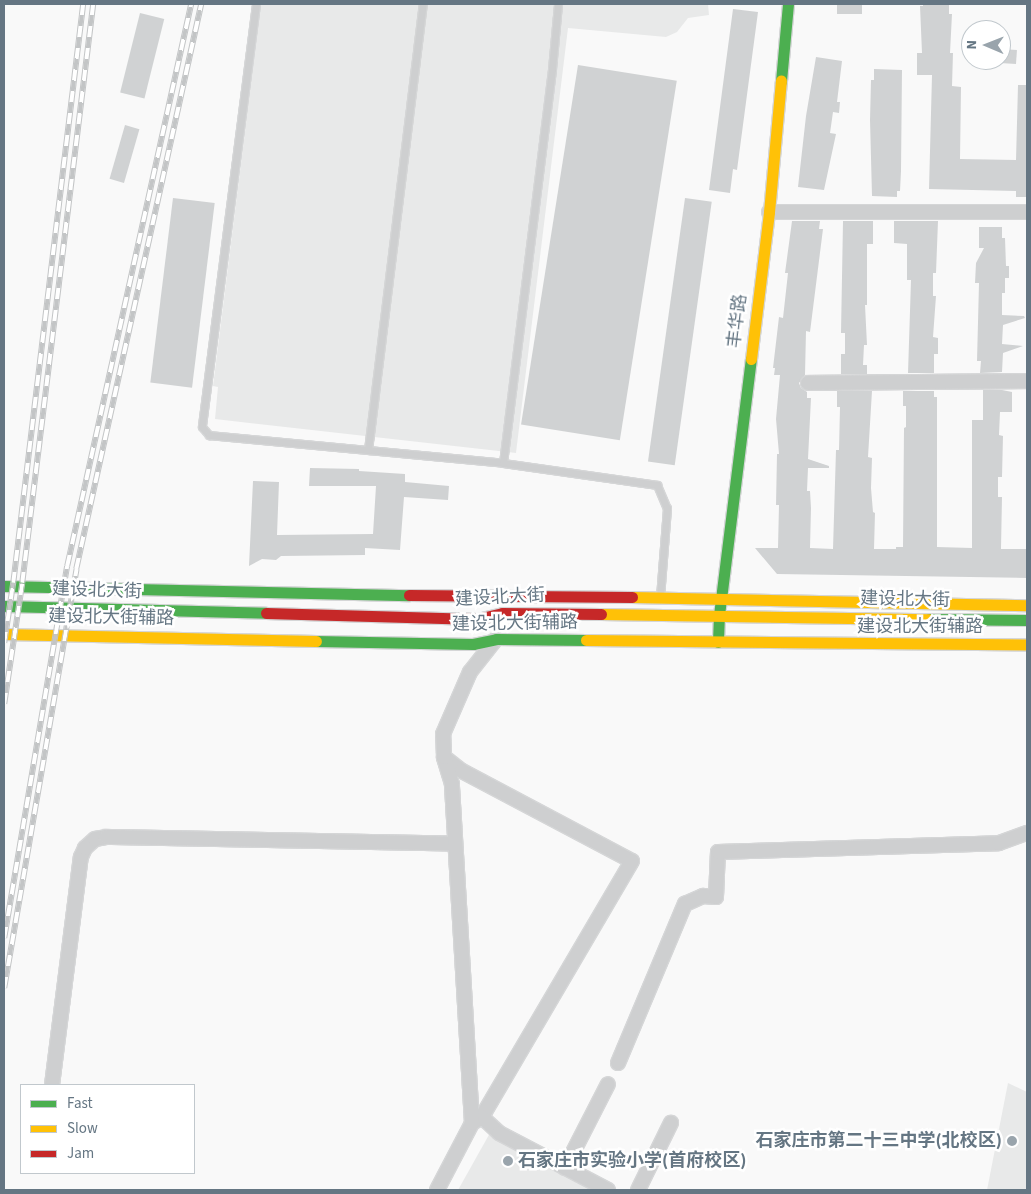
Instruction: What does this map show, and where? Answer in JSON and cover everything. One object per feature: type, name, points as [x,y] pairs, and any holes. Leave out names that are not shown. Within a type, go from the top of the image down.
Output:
[{"type":"street","name":"丰华路","points":[[718,642],[719,615],[769,212],[788,4]]},
{"type":"street","points":[[769,212],[1027,212]]},
{"type":"street","points":[[808,383],[1027,381]]},
{"type":"street","name":"建设北大街辅路","points":[[4,586],[1027,606]]},
{"type":"street","name":"建设北大街","points":[[4,606],[477,619],[502,613],[1027,620]]},
{"type":"street","points":[[477,619],[492,624],[1027,631]]},
{"type":"street","name":"建设北大街辅路","points":[[4,634],[473,644],[496,639],[1027,645]]},
{"type":"street","points":[[477,1120],[452,784],[444,757],[443,734],[470,672],[496,639]]},
{"type":"street","points":[[437,1190],[632,861],[462,771],[444,757]]},
{"type":"street","points":[[618,1063],[685,904],[703,896],[716,897],[718,852],[999,843],[1027,833]]},
{"type":"street","points":[[52,1084],[81,857],[86,848],[95,839],[106,837],[456,844]]},
{"type":"street","points":[[565,1168],[608,1084]]},
{"type":"street","points":[[477,1120],[608,1190]]},
{"type":"street","points":[[638,1190],[671,1124]]},
{"type":"lane","points":[[256,4],[202,427],[209,435],[503,463],[657,485],[668,508],[660,598]]},
{"type":"lane","points":[[368,450],[423,4]]},
{"type":"lane","points":[[503,463],[551,79],[558,4]]},
{"type":"shaded area","points":[[261,4],[708,4],[709,15],[688,18],[677,32],[666,37],[568,28],[516,453],[215,419],[218,387],[213,386]]},
{"type":"shaded area","name":"石家庄市第二十三中学(北校区)","points":[[1008,1083],[1027,1092],[1027,1190],[987,1190]]},
{"type":"shaded area","name":"石家庄市实验小学(首府校区)","points":[[490,1133],[596,1190],[458,1190]]},
{"type":"building","points":[[837,4],[862,4],[862,14],[837,14]]},
{"type":"building","points":[[923,4],[949,4],[949,14],[952,14],[950,53],[953,53],[952,86],[961,87],[960,159],[1016,160],[1018,85],[1027,85],[1027,197],[1016,197],[1016,191],[929,189],[932,75],[917,75],[917,53],[922,53],[920,6],[923,6]]},
{"type":"building","points":[[733,9],[758,12],[737,170],[733,169],[730,193],[709,190]]},
{"type":"building","points":[[140,13],[164,19],[144,99],[120,93]]},
{"type":"building","points":[[1011,50],[1017,50],[1016,64],[1011,64]]},
{"type":"building","points":[[816,57],[842,61],[837,102],[840,102],[839,113],[833,112],[830,133],[836,134],[824,190],[798,187],[806,116]]},
{"type":"building","points":[[578,65],[677,81],[620,440],[521,425]]},
{"type":"building","points":[[874,69],[902,70],[901,171],[900,191],[897,191],[897,197],[872,196],[870,120],[871,80],[874,80]]},
{"type":"building","points":[[125,125],[139,129],[124,183],[110,179]]},
{"type":"building","points":[[173,198],[215,203],[192,388],[150,383]]},
{"type":"building","points":[[685,198],[712,202],[675,465],[648,461]]},
{"type":"building","points":[[792,221],[820,221],[819,229],[823,229],[810,332],[806,331],[805,375],[799,383],[801,388],[807,392],[807,398],[811,398],[808,459],[829,466],[829,468],[808,468],[807,491],[810,491],[811,508],[810,548],[833,549],[836,450],[839,450],[840,407],[837,407],[837,391],[872,391],[868,457],[872,458],[871,488],[873,512],[875,513],[874,549],[896,549],[896,547],[903,547],[904,428],[906,427],[906,406],[903,406],[903,391],[934,391],[934,397],[937,397],[937,547],[972,548],[972,420],[983,420],[983,390],[1002,390],[1012,392],[1012,412],[1000,412],[999,435],[1003,436],[1002,477],[998,477],[998,497],[1002,497],[1001,549],[1027,549],[1027,578],[777,574],[755,548],[778,548],[779,505],[776,505],[777,454],[779,454],[776,419],[780,375],[774,375],[775,368],[773,368],[779,317],[783,318],[788,273],[785,273]]},
{"type":"building","points":[[843,221],[873,221],[873,244],[867,244],[867,305],[865,305],[867,345],[864,345],[863,365],[867,365],[867,374],[841,374],[841,354],[845,354],[845,333],[841,333]]},
{"type":"building","points":[[894,221],[938,221],[936,273],[933,273],[933,296],[936,296],[933,337],[938,338],[938,354],[934,354],[934,373],[908,373],[911,280],[907,280],[907,244],[894,243]]},
{"type":"building","points":[[979,227],[1002,227],[1002,238],[1005,238],[1006,266],[1009,266],[1009,278],[1005,278],[1005,293],[1002,293],[1002,315],[1024,316],[1025,318],[1003,325],[1002,344],[1023,346],[1003,353],[1002,372],[980,373],[981,361],[977,361],[979,283],[975,283],[976,263],[984,248],[979,248]]},
{"type":"building","points":[[310,468],[359,469],[359,471],[405,474],[405,482],[449,486],[448,500],[404,497],[400,550],[365,548],[365,555],[281,556],[276,560],[262,559],[249,566],[253,481],[279,482],[277,535],[373,534],[376,486],[309,486]]},
{"type":"railway","points":[[4,643],[13,583],[83,4]]},
{"type":"railway","points":[[4,704],[22,583],[93,4]]},
{"type":"railway","points":[[4,938],[67,566],[191,4]]},
{"type":"railway","points":[[4,988],[76,569],[201,4]]},
{"type":"traffic: fast","points":[[781,81],[788,4]]},
{"type":"traffic: fast","points":[[718,642],[719,615],[751,359]]},
{"type":"traffic: fast","points":[[4,586],[409,595]]},
{"type":"traffic: fast","points":[[4,606],[266,613]]},
{"type":"traffic: fast","points":[[929,619],[1027,620]]},
{"type":"traffic: fast","points":[[316,641],[473,644],[496,639],[586,640]]},
{"type":"traffic: slow","points":[[751,359],[769,212],[781,81]]},
{"type":"traffic: slow","points":[[632,597],[1027,605]]},
{"type":"traffic: slow","points":[[601,614],[929,619]]},
{"type":"traffic: slow","points":[[4,634],[316,641]]},
{"type":"traffic: slow","points":[[586,640],[1027,645]]},
{"type":"traffic: jam","points":[[409,595],[632,597]]},
{"type":"traffic: jam","points":[[266,613],[477,619],[502,613],[601,614]]},
{"type":"place","name":"石家庄市第二十三中学(北校区)","points":[[1012,1141]]},
{"type":"place","name":"石家庄市实验小学(首府校区)","points":[[508,1161]]}]
